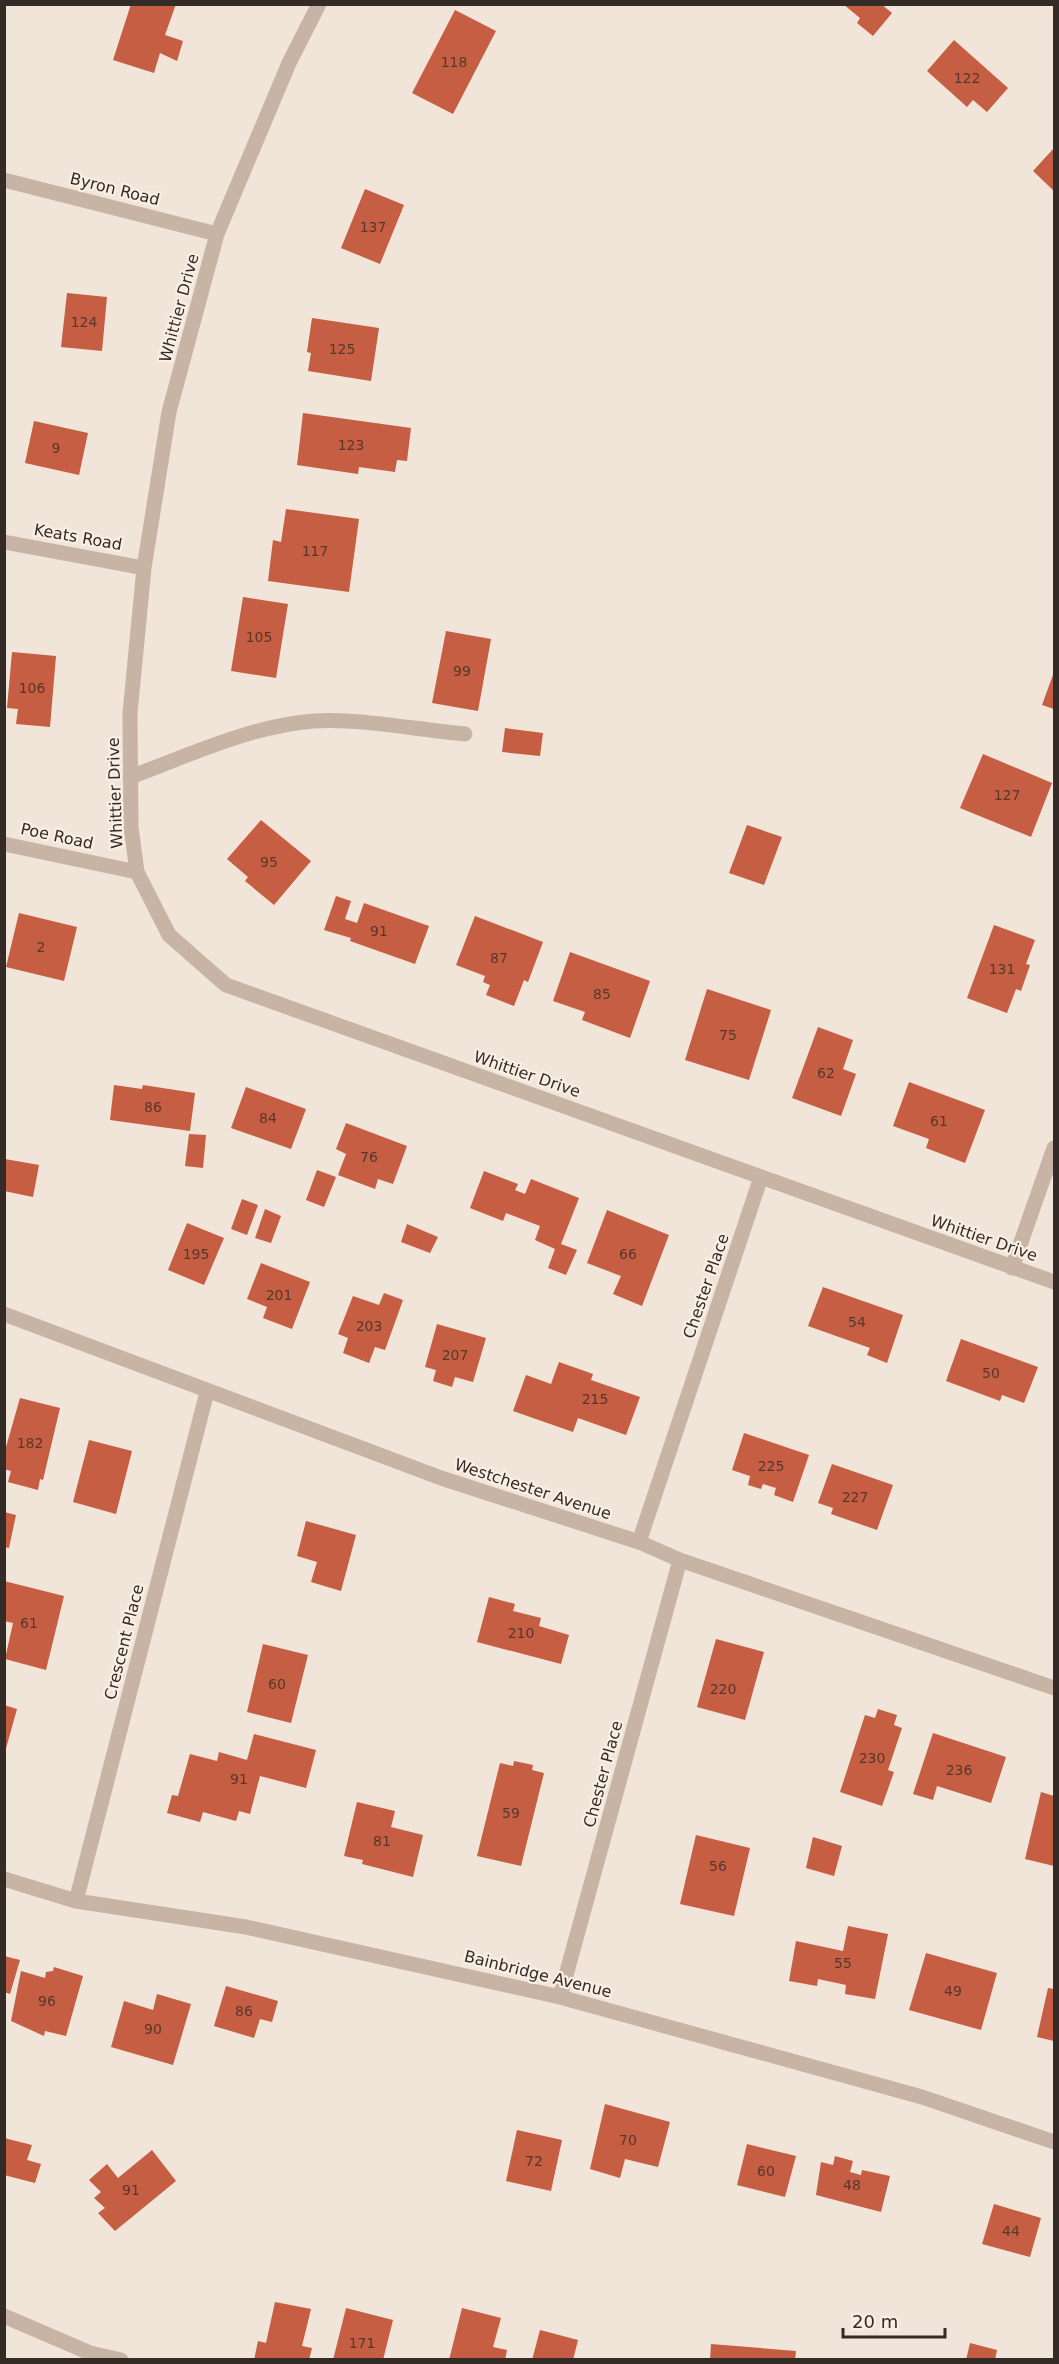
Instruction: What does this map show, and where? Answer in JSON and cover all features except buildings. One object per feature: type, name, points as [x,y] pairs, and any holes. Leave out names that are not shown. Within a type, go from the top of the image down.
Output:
[{"type":"street","name":"Whittier Drive","points":[[319,4],[290,63],[217,234],[169,412],[144,567],[130,713],[130,827],[137,872],[169,935],[226,985],[1054,1282]]},
{"type":"street","name":"Byron Road","points":[[4,180],[217,234]]},
{"type":"street","name":"Keats Road","points":[[4,542],[144,567]]},
{"type":"street","points":[[130,777],[259,729],[312,722],[334,721],[465,734]]},
{"type":"street","name":"Poe Road","points":[[4,844],[137,872]]},
{"type":"street","points":[[1012,1268],[1054,1148]]},
{"type":"street","name":"Chester Place","points":[[639,1542],[761,1177]]},
{"type":"street","name":"Westchester Avenue","points":[[4,1314],[441,1478],[639,1542],[680,1560],[1054,1688]]},
{"type":"street","name":"Crescent Place","points":[[76,1901],[207,1392]]},
{"type":"street","name":"Chester Place","points":[[560,1996],[680,1560]]},
{"type":"street","name":"Bainbridge Avenue","points":[[4,1879],[76,1901],[246,1927],[560,1996],[922,2097],[1054,2142]]},
{"type":"street","points":[[4,2316],[90,2353],[121,2360]]}]
